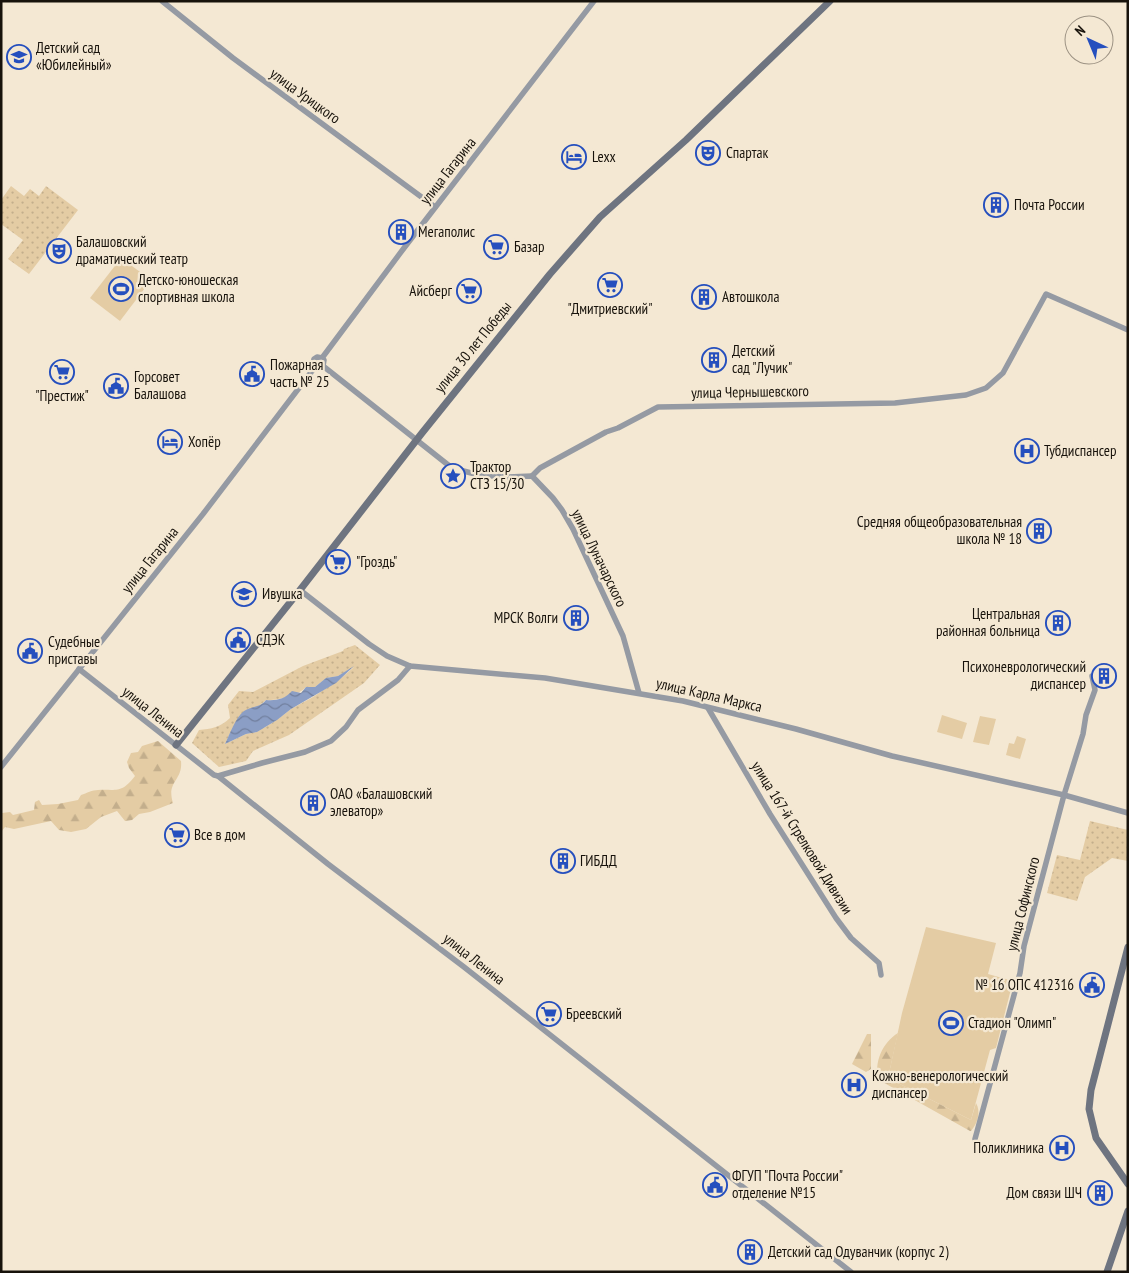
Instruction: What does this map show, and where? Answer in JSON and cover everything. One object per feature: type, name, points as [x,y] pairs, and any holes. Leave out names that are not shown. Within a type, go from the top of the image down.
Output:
[{"type":"main road","name":"улица 30 лет Победы","points":[[176,745],[300,590],[415,441],[550,274],[600,217],[686,140],[830,1]]},
{"type":"main road","points":[[1128,947],[1091,1090],[1089,1109],[1096,1138],[1128,1184]]},
{"type":"main road","points":[[1107,1272],[1128,1212]]},
{"type":"street","name":"улица Урицкого","points":[[162,1],[233,58],[436,207]]},
{"type":"street","name":"улица Гагарина","points":[[1,767],[203,514],[315,367],[314,359],[317,357],[322,358],[594,1]]},
{"type":"street","name":"улица Чернышевского","points":[[532,476],[540,468],[606,432],[618,428],[658,407],[895,403],[966,395],[986,388],[1003,372],[1046,294],[1128,330]]},
{"type":"street","points":[[322,358],[324,360],[323,366]]},
{"type":"street","points":[[323,366],[415,441],[452,468],[479,475],[532,476]]},
{"type":"street","points":[[315,367],[323,366]]},
{"type":"street","name":"улица Луначарского","points":[[532,476],[553,498],[573,529],[623,636],[639,692]]},
{"type":"street","name":"улица Карла Маркса","points":[[300,590],[369,644],[387,656],[410,666],[545,678],[639,692],[684,701],[708,708],[730,711],[901,758],[1064,795],[1128,813]]},
{"type":"street","points":[[218,776],[262,762],[305,752],[331,741],[346,727],[358,710],[398,680],[410,666]]},
{"type":"street","name":"улица Ленина","points":[[79,669],[328,864],[464,967],[851,1272]]},
{"type":"street","name":"улица Софинского","points":[[975,1139],[1020,973],[1024,946],[1064,795],[1083,734],[1086,715],[1095,690],[1092,676]]},
{"type":"street","name":"улица 167-й Стрелковой Дивизии","points":[[708,708],[770,814],[832,910],[851,938],[879,963],[881,975]]},
{"type":"green space","points":[[11,186],[24,196],[30,189],[39,196],[46,186],[78,210],[29,274],[8,259],[23,240],[1,224],[1,200]]},
{"type":"green space","name":"Детско-юношеская спортивная школа","points":[[121,258],[151,280],[120,321],[90,298]]},
{"type":"green space","points":[[355,645],[380,665],[364,683],[289,735],[253,751],[246,761],[219,767],[192,743],[199,730],[216,727],[230,718],[228,705],[239,691],[253,692],[303,666]],"holes":[[[354,667],[340,679],[257,732],[246,734],[225,744],[233,727],[266,700],[293,695],[306,687],[315,687],[326,678],[338,676]]]},
{"type":"green space","points":[[942,715],[967,723],[962,739],[937,732]]},
{"type":"green space","points":[[980,716],[996,719],[989,745],[973,742]]},
{"type":"green space","points":[[1017,736],[1026,739],[1020,759],[1006,755],[1009,743],[1014,744]]},
{"type":"green space","points":[[158,741],[181,761],[180,773],[172,790],[173,803],[139,814],[132,820],[125,821],[117,811],[101,817],[86,829],[71,832],[59,830],[51,821],[14,829],[5,827],[1,832],[2,813],[10,812],[13,815],[34,810],[35,802],[39,800],[42,805],[58,804],[78,800],[81,795],[94,790],[114,790],[126,786],[135,776],[127,762],[131,753],[138,752],[142,746]]},
{"type":"green space","points":[[1090,821],[1128,830],[1128,861],[1112,858],[1085,877],[1077,901],[1047,893],[1057,855],[1080,860]]},
{"type":"green space","name":"Стадион \"Олимп\"","points":[[926,927],[996,943],[988,974],[1013,981],[996,1048],[990,1050],[971,1120],[888,1078],[902,1013]]},
{"type":"green space","points":[[898,1033],[888,1078],[971,1120],[976,1103],[978,1106],[978,1117],[971,1131],[879,1080],[877,1073],[878,1060],[884,1047]]},
{"type":"green space","points":[[867,1034],[871,1034],[871,1069],[866,1072],[852,1064]]},
{"type":"water","points":[[354,666],[336,683],[291,709],[277,720],[257,732],[246,734],[225,744],[235,722],[244,711],[266,700],[283,698],[292,691],[301,693],[306,687],[315,687],[326,678],[338,676]]},
{"type":"place","name":"Детский сад «Юбилейный»","points":[[19,57]]},
{"type":"place","name":"Спартак","points":[[708,153]]},
{"type":"place","name":"Lexx","points":[[574,157]]},
{"type":"place","name":"Почта России","points":[[996,205]]},
{"type":"place","name":"Мегаполис","points":[[401,232]]},
{"type":"place","name":"Базар","points":[[496,247]]},
{"type":"place","name":"Балашовский драматический театр","points":[[59,251]]},
{"type":"place","name":"\"Дмитриевский\"","points":[[610,285]]},
{"type":"place","name":"Детско-юношеская спортивная школа","points":[[121,289]]},
{"type":"place","name":"Айсберг","points":[[469,291]]},
{"type":"place","name":"Автошкола","points":[[704,297]]},
{"type":"place","name":"Детский сад \"Лучик\"","points":[[714,360]]},
{"type":"place","name":"\"Престиж\"","points":[[62,372]]},
{"type":"place","name":"Пожарная часть № 25","points":[[252,374]]},
{"type":"place","name":"Горсовет Балашова","points":[[116,386]]},
{"type":"place","name":"Хопёр","points":[[170,442]]},
{"type":"place","name":"Тубдиспансер","points":[[1027,451]]},
{"type":"place","name":"Трактор СТЗ 15/30","points":[[453,476]]},
{"type":"place","name":"Средняя общеобразовательная школа № 18","points":[[1039,531]]},
{"type":"place","name":"\"Гроздь\"","points":[[338,562]]},
{"type":"place","name":"Ивушка","points":[[244,594]]},
{"type":"place","name":"МРСК Волги","points":[[576,618]]},
{"type":"place","name":"Центральная районная больница","points":[[1058,623]]},
{"type":"place","name":"СДЭК","points":[[238,640]]},
{"type":"place","name":"Судебные приставы","points":[[30,651]]},
{"type":"place","name":"Психоневрологический диспансер","points":[[1104,676]]},
{"type":"place","name":"ОАО «Балашовский элеватор»","points":[[313,803]]},
{"type":"place","name":"Все в дом","points":[[177,835]]},
{"type":"place","name":"ГИБДД","points":[[563,861]]},
{"type":"place","name":"№ 16 ОПС 412316","points":[[1092,985]]},
{"type":"place","name":"Бреевский","points":[[549,1014]]},
{"type":"place","name":"Стадион \"Олимп\"","points":[[951,1023]]},
{"type":"place","name":"Кожно-венерологический диспансер","points":[[854,1085]]},
{"type":"place","name":"Поликлиника","points":[[1062,1148]]},
{"type":"place","name":"ФГУП \"Почта России\" отделение №15","points":[[715,1185]]},
{"type":"place","name":"Дом связи ШЧ","points":[[1100,1193]]},
{"type":"place","name":"Детский сад Одуванчик (корпус 2)","points":[[750,1252]]}]
